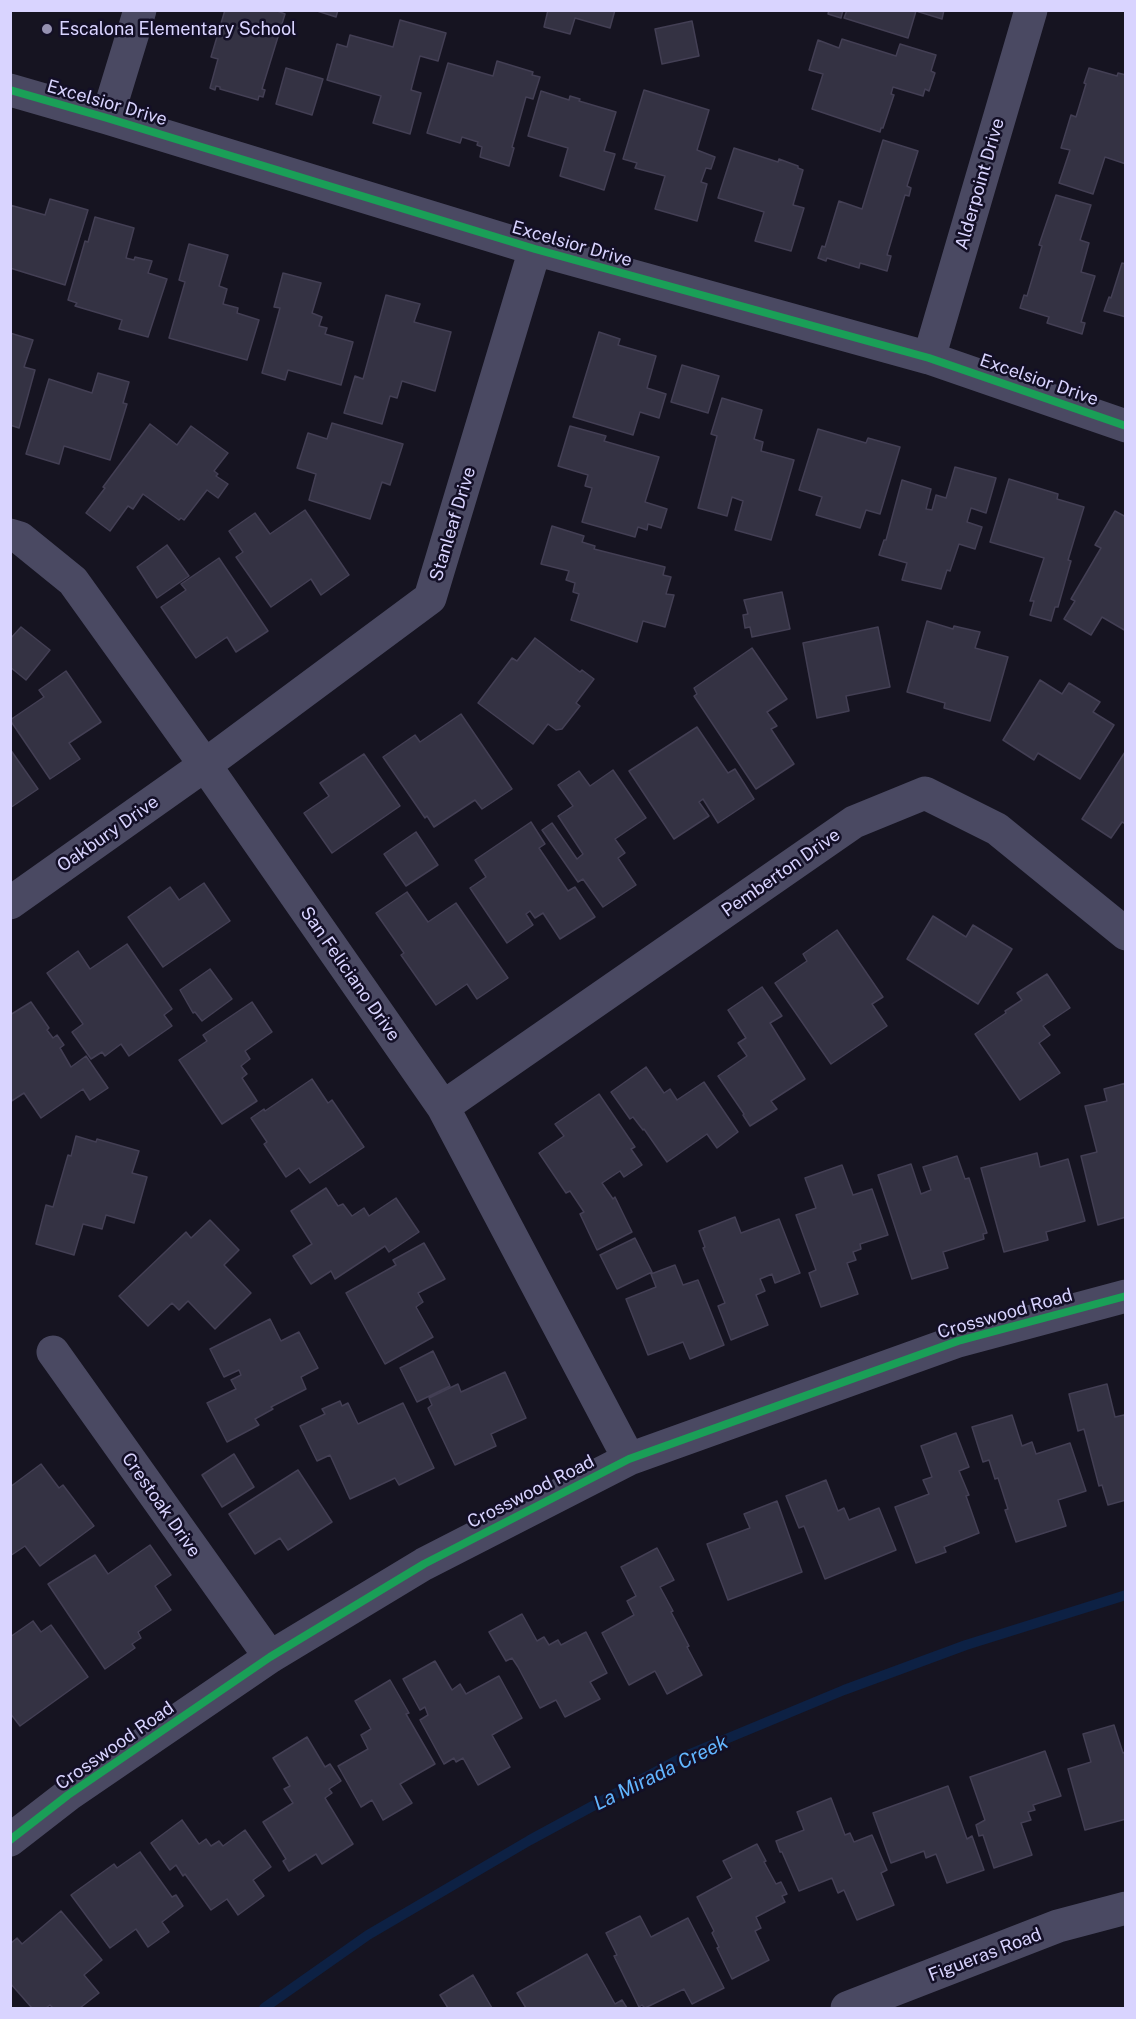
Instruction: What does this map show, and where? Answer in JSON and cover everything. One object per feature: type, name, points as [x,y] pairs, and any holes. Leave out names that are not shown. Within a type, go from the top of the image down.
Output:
[{"type":"street","points":[[107,117],[140,10]]},
{"type":"street","name":"Alderpoint Drive","points":[[929,358],[1031,10]]},
{"type":"street","name":"Excelsior Drive","points":[[10,90],[107,117],[535,249],[929,358],[1125,426]]},
{"type":"street","name":"Stanleaf Drive","points":[[205,765],[430,598],[535,249]]},
{"type":"street","name":"San Feliciano Drive","points":[[10,535],[20,538],[73,581],[205,765],[443,1107],[629,1459]]},
{"type":"street","name":"Oakbury Drive","points":[[10,903],[205,765]]},
{"type":"street","name":"Pemberton Drive","points":[[443,1107],[854,822],[925,793],[997,829],[1125,934]]},
{"type":"street","name":"Crosswood Road","points":[[10,1840],[68,1795],[270,1657],[424,1564],[629,1459],[958,1341],[1125,1296]]},
{"type":"street","name":"Crestoak Drive","points":[[53,1352],[270,1657]]},
{"type":"street","name":"Figueras Road","points":[[847,2008],[1058,1926],[1125,1908]]},
{"type":"building","points":[[225,10],[275,10],[285,14],[262,89],[265,90],[263,97],[259,96],[258,100],[216,86],[215,90],[210,88],[218,59],[211,57]]},
{"type":"building","points":[[314,10],[338,10],[336,17]]},
{"type":"building","points":[[548,10],[615,10],[610,28],[575,18],[570,34],[544,27]]},
{"type":"building","points":[[829,10],[843,10],[841,18],[828,14]]},
{"type":"building","points":[[847,10],[944,10],[942,19],[916,11],[908,38],[844,18]]},
{"type":"building","points":[[400,20],[446,33],[438,61],[420,56],[411,90],[421,93],[410,134],[373,123],[381,96],[327,80],[337,44],[347,47],[350,35],[393,47]]},
{"type":"building","points":[[692,21],[699,56],[662,64],[655,29]]},
{"type":"building","points":[[842,39],[896,56],[900,44],[936,55],[931,71],[935,73],[929,91],[925,89],[923,96],[893,87],[891,94],[894,95],[880,132],[812,109],[823,74],[809,70],[818,40],[839,48]]},
{"type":"building","points":[[497,61],[533,72],[532,75],[540,77],[533,99],[526,97],[509,166],[480,157],[482,147],[477,145],[478,142],[462,137],[460,143],[427,133],[448,63],[493,76]]},
{"type":"building","points":[[286,68],[323,79],[312,115],[276,104]]},
{"type":"building","points":[[1089,68],[1117,76],[1118,73],[1126,75],[1126,164],[1105,157],[1093,194],[1059,183],[1070,150],[1061,148],[1071,115],[1076,117]]},
{"type":"building","points":[[644,90],[709,110],[697,150],[715,157],[711,169],[706,168],[701,182],[707,184],[697,221],[655,209],[665,176],[635,168],[637,163],[623,159]]},
{"type":"building","points":[[541,91],[569,100],[570,96],[616,112],[604,151],[615,154],[604,190],[560,176],[568,148],[528,136]]},
{"type":"building","points":[[883,140],[918,151],[907,186],[911,188],[909,196],[905,195],[887,255],[891,256],[887,271],[860,263],[859,268],[827,258],[826,261],[818,258],[822,246],[825,247],[839,201],[862,209]]},
{"type":"building","points":[[734,148],[778,162],[779,159],[803,170],[793,205],[804,208],[791,251],[755,241],[764,212],[718,198]]},
{"type":"building","points":[[1056,195],[1091,205],[1080,240],[1089,243],[1081,272],[1095,276],[1081,322],[1085,323],[1082,334],[1047,323],[1049,317],[1020,308],[1024,295],[1027,296],[1042,246],[1039,245]]},
{"type":"building","points":[[50,199],[88,210],[65,285],[10,268],[10,205],[45,215]]},
{"type":"building","points":[[95,217],[134,228],[126,258],[134,260],[135,257],[152,261],[148,273],[167,279],[148,337],[119,329],[122,320],[75,306],[77,303],[68,300],[85,241],[88,242]]},
{"type":"building","points":[[189,244],[228,255],[219,286],[227,289],[223,304],[238,308],[237,313],[259,320],[247,360],[169,338],[185,282],[179,280]]},
{"type":"building","points":[[1122,263],[1126,264],[1126,317],[1104,311],[1109,297],[1111,298]]},
{"type":"building","points":[[283,273],[321,283],[312,313],[322,317],[319,326],[327,328],[325,334],[353,342],[341,385],[288,370],[285,380],[262,373],[280,308],[274,307]]},
{"type":"building","points":[[386,295],[420,304],[414,322],[451,332],[435,391],[402,381],[397,398],[390,396],[382,424],[344,413],[355,376],[363,379]]},
{"type":"building","points":[[599,332],[620,339],[618,345],[656,356],[647,388],[666,394],[659,418],[640,412],[633,435],[573,417]]},
{"type":"building","points":[[10,333],[33,340],[24,367],[35,370],[19,428],[10,425]]},
{"type":"building","points":[[682,365],[719,376],[708,413],[671,402]]},
{"type":"building","points":[[98,373],[129,382],[123,403],[127,404],[110,460],[64,446],[59,464],[26,454],[49,379],[92,393]]},
{"type":"building","points":[[722,398],[762,410],[754,439],[763,442],[761,451],[794,460],[771,540],[735,530],[743,501],[732,497],[727,516],[698,508],[717,436],[711,434]]},
{"type":"building","points":[[332,423],[403,444],[390,485],[382,482],[370,519],[309,500],[316,474],[297,468],[308,433],[327,439]]},
{"type":"building","points":[[150,424],[177,445],[191,426],[228,453],[214,471],[218,474],[216,476],[228,484],[218,498],[207,490],[184,520],[181,518],[179,520],[143,494],[133,509],[128,506],[110,531],[86,513]]},
{"type":"building","points":[[570,426],[606,436],[604,441],[659,457],[645,502],[667,509],[661,528],[648,524],[647,530],[638,527],[635,537],[582,522],[592,488],[585,486],[588,475],[558,466]]},
{"type":"building","points":[[818,429],[866,443],[868,438],[900,447],[880,514],[866,510],[860,528],[816,515],[822,497],[799,490]]},
{"type":"building","points":[[955,467],[996,478],[986,513],[971,508],[967,522],[982,527],[975,549],[959,544],[941,589],[902,580],[907,563],[879,555],[884,540],[886,540],[902,480],[931,489],[926,509],[932,510],[936,495],[946,498]]},
{"type":"building","points":[[1009,479],[1058,494],[1057,499],[1084,507],[1068,560],[1071,561],[1058,607],[1055,607],[1051,621],[1030,615],[1034,601],[1030,601],[1044,558],[990,542]]},
{"type":"building","points":[[305,510],[349,575],[321,595],[311,579],[271,607],[236,557],[243,552],[229,531],[255,513],[270,534]]},
{"type":"building","points":[[1115,511],[1126,517],[1126,631],[1102,617],[1091,635],[1064,619],[1075,601],[1071,599],[1101,548],[1095,545]]},
{"type":"building","points":[[552,526],[584,536],[582,542],[595,546],[594,549],[665,567],[663,575],[671,577],[666,594],[674,595],[665,627],[643,621],[637,642],[571,620],[579,594],[573,592],[575,583],[566,580],[569,571],[541,564]]},
{"type":"building","points":[[167,545],[189,576],[157,598],[137,567]]},
{"type":"building","points":[[219,558],[268,631],[236,652],[227,637],[196,658],[161,607],[186,590],[181,584]]},
{"type":"building","points":[[782,592],[790,629],[752,637],[750,627],[745,628],[743,615],[748,614],[744,600]]},
{"type":"building","points":[[927,621],[953,629],[954,626],[980,632],[975,648],[1008,657],[990,721],[944,708],[945,703],[907,692]]},
{"type":"building","points":[[21,627],[50,650],[26,680],[10,667],[10,639]]},
{"type":"building","points":[[878,627],[890,687],[846,696],[849,711],[817,718],[803,643]]},
{"type":"building","points":[[535,638],[580,672],[582,670],[594,679],[576,703],[580,706],[562,729],[556,730],[548,724],[533,744],[478,703],[512,658],[517,661]]},
{"type":"building","points":[[752,648],[787,699],[767,712],[777,726],[771,729],[794,764],[756,789],[694,696],[697,694],[694,688]]},
{"type":"building","points":[[66,671],[101,722],[69,743],[80,759],[50,779],[10,720],[44,697],[39,690]]},
{"type":"building","points":[[1040,680],[1062,694],[1069,683],[1100,702],[1093,712],[1114,725],[1080,779],[1038,753],[1034,760],[1003,740]]},
{"type":"building","points":[[461,714],[512,789],[482,809],[475,800],[434,827],[427,816],[425,818],[383,757],[415,735],[420,742]]},
{"type":"building","points":[[697,727],[728,773],[735,769],[754,799],[718,823],[703,799],[699,802],[709,816],[674,839],[629,771]]},
{"type":"building","points":[[10,749],[38,789],[10,808]]},
{"type":"building","points":[[1125,752],[1126,824],[1122,822],[1111,838],[1082,819]]},
{"type":"building","points":[[364,754],[400,806],[332,853],[304,813],[329,796],[320,783]]},
{"type":"building","points":[[613,770],[646,818],[615,839],[625,853],[618,858],[636,885],[603,907],[583,879],[578,882],[542,830],[552,823],[577,859],[583,854],[558,816],[573,806],[558,785],[579,771],[590,786]]},
{"type":"building","points":[[531,822],[545,844],[539,848],[568,891],[575,887],[595,917],[560,939],[543,913],[535,918],[530,911],[526,914],[533,925],[507,943],[470,888],[486,877],[475,860]]},
{"type":"building","points":[[416,832],[438,865],[406,886],[384,854]]},
{"type":"building","points":[[204,883],[230,921],[163,967],[128,917],[170,887],[179,900]]},
{"type":"building","points":[[407,892],[428,922],[456,903],[508,978],[477,999],[467,984],[436,1005],[401,955],[404,953],[376,913]]},
{"type":"building","points":[[933,916],[966,937],[973,925],[1012,949],[978,1004],[907,959]]},
{"type":"building","points":[[837,930],[883,997],[872,1004],[887,1026],[831,1064],[775,983],[807,961],[803,954]]},
{"type":"building","points":[[127,944],[172,1009],[164,1015],[172,1026],[129,1056],[121,1044],[105,1056],[102,1052],[91,1059],[72,1032],[83,1024],[47,973],[78,951],[90,969]]},
{"type":"building","points":[[210,969],[232,999],[202,1021],[195,1012],[193,1013],[180,990]]},
{"type":"building","points":[[1047,974],[1070,1008],[1043,1026],[1050,1035],[1039,1043],[1060,1073],[1020,1100],[975,1034],[1022,1000],[1017,993]]},
{"type":"building","points":[[762,987],[782,1016],[770,1023],[805,1079],[771,1101],[777,1109],[750,1126],[718,1076],[747,1056],[738,1043],[746,1038],[728,1010]]},
{"type":"building","points":[[31,1002],[49,1028],[47,1030],[53,1038],[57,1035],[64,1045],[60,1048],[71,1067],[86,1056],[108,1088],[90,1100],[83,1089],[41,1118],[24,1093],[10,1102],[10,1015]]},
{"type":"building","points":[[252,1002],[272,1032],[245,1051],[250,1059],[241,1066],[247,1074],[242,1078],[257,1101],[222,1124],[179,1060],[207,1041],[203,1035]]},
{"type":"building","points":[[646,1067],[664,1093],[670,1089],[677,1100],[704,1082],[738,1132],[717,1148],[707,1134],[667,1162],[644,1129],[633,1117],[630,1119],[611,1092]]},
{"type":"building","points":[[312,1079],[328,1103],[332,1100],[364,1147],[310,1183],[299,1168],[286,1177],[264,1144],[267,1142],[251,1118]]},
{"type":"building","points":[[1126,1083],[1126,1217],[1098,1225],[1081,1156],[1097,1152],[1085,1106],[1107,1101],[1104,1089]]},
{"type":"building","points":[[599,1094],[635,1147],[631,1149],[642,1165],[624,1177],[620,1171],[602,1183],[613,1199],[615,1197],[632,1232],[597,1250],[580,1214],[584,1212],[570,1191],[566,1193],[539,1153],[564,1136],[555,1124]]},
{"type":"building","points":[[76,1136],[96,1142],[97,1139],[139,1151],[132,1173],[147,1177],[134,1223],[106,1215],[102,1229],[83,1224],[74,1255],[36,1244],[46,1205],[53,1207]]},
{"type":"building","points":[[1037,1153],[1040,1167],[1068,1159],[1085,1221],[1046,1232],[1048,1240],[1004,1252],[981,1168]]},
{"type":"building","points":[[957,1156],[965,1179],[969,1178],[987,1233],[983,1234],[984,1239],[943,1252],[948,1268],[912,1279],[878,1175],[911,1164],[921,1194],[931,1190],[923,1167]]},
{"type":"building","points":[[842,1165],[853,1195],[872,1189],[888,1235],[860,1244],[861,1249],[853,1252],[856,1260],[847,1263],[858,1294],[821,1307],[809,1273],[816,1270],[796,1215],[816,1208],[805,1178]]},
{"type":"building","points":[[326,1188],[338,1206],[343,1204],[352,1216],[364,1208],[369,1216],[396,1198],[419,1232],[389,1252],[385,1246],[335,1279],[331,1271],[311,1284],[293,1256],[312,1244],[291,1211]]},
{"type":"building","points":[[735,1217],[741,1233],[779,1219],[800,1273],[775,1283],[772,1274],[760,1279],[765,1291],[756,1295],[768,1325],[731,1340],[718,1306],[725,1303],[703,1248],[705,1247],[699,1231]]},
{"type":"building","points":[[210,1220],[239,1250],[224,1265],[251,1293],[215,1329],[188,1301],[179,1310],[172,1303],[148,1326],[119,1296],[186,1232],[191,1238]]},
{"type":"building","points":[[635,1238],[652,1272],[617,1289],[600,1255]]},
{"type":"building","points":[[424,1243],[445,1279],[418,1293],[423,1302],[416,1307],[433,1337],[385,1364],[346,1293],[396,1265],[393,1260]]},
{"type":"building","points":[[675,1265],[683,1285],[698,1280],[724,1345],[690,1359],[683,1342],[648,1355],[626,1299],[656,1287],[651,1274]]},
{"type":"building","points":[[270,1319],[281,1341],[299,1332],[318,1368],[301,1377],[306,1389],[271,1407],[273,1409],[255,1419],[259,1425],[227,1442],[207,1403],[236,1389],[231,1380],[241,1375],[239,1370],[224,1377],[210,1349]]},
{"type":"building","points":[[433,1351],[450,1386],[417,1402],[400,1368]]},
{"type":"building","points":[[505,1372],[526,1418],[491,1434],[496,1446],[455,1465],[428,1408],[432,1405],[429,1398],[458,1384],[461,1392]]},
{"type":"building","points":[[1107,1384],[1115,1417],[1124,1415],[1126,1420],[1126,1500],[1108,1505],[1102,1485],[1099,1486],[1084,1429],[1078,1431],[1069,1394]]},
{"type":"building","points":[[340,1401],[342,1406],[348,1403],[358,1424],[403,1403],[434,1468],[399,1485],[395,1478],[350,1499],[330,1455],[317,1461],[300,1426],[325,1414],[322,1409]]},
{"type":"building","points":[[1012,1415],[1022,1446],[1032,1442],[1036,1454],[1070,1443],[1086,1491],[1058,1500],[1066,1526],[1016,1542],[1005,1510],[1008,1509],[998,1478],[995,1479],[989,1460],[983,1462],[972,1427]]},
{"type":"building","points":[[956,1433],[969,1467],[959,1471],[969,1495],[966,1496],[979,1533],[944,1547],[946,1552],[916,1563],[895,1507],[929,1494],[923,1480],[932,1477],[921,1446]]},
{"type":"building","points":[[234,1454],[254,1487],[222,1507],[202,1475]]},
{"type":"building","points":[[41,1464],[59,1488],[63,1485],[94,1526],[40,1566],[25,1546],[10,1556],[10,1487]]},
{"type":"building","points":[[298,1470],[332,1522],[288,1550],[280,1538],[255,1554],[229,1514]]},
{"type":"building","points":[[826,1480],[838,1511],[844,1508],[849,1520],[879,1508],[896,1550],[825,1579],[804,1526],[799,1528],[786,1496]]},
{"type":"building","points":[[777,1501],[802,1572],[728,1600],[707,1544],[750,1528],[744,1514]]},
{"type":"building","points":[[150,1545],[171,1575],[155,1586],[171,1610],[138,1632],[141,1638],[132,1644],[135,1648],[105,1669],[48,1584],[95,1555],[108,1574]]},
{"type":"building","points":[[657,1548],[674,1580],[660,1587],[702,1675],[667,1694],[655,1671],[629,1685],[602,1633],[634,1615],[627,1601],[636,1596],[621,1567]]},
{"type":"building","points":[[522,1614],[537,1641],[544,1637],[549,1645],[558,1640],[561,1645],[586,1632],[607,1673],[590,1682],[600,1699],[565,1717],[556,1700],[540,1708],[512,1658],[506,1661],[489,1632]]},
{"type":"building","points":[[33,1621],[41,1632],[51,1625],[88,1677],[20,1726],[10,1713],[10,1637]]},
{"type":"building","points":[[435,1661],[452,1690],[460,1684],[466,1694],[499,1676],[522,1718],[492,1735],[510,1767],[478,1785],[463,1758],[456,1762],[454,1758],[444,1764],[420,1720],[428,1715],[425,1707],[420,1710],[403,1679]]},
{"type":"building","points":[[390,1680],[409,1713],[406,1714],[435,1764],[400,1784],[412,1803],[383,1820],[372,1800],[361,1807],[338,1766],[368,1749],[361,1735],[371,1729],[355,1701]]},
{"type":"building","points":[[1114,1725],[1123,1753],[1126,1752],[1126,1819],[1085,1830],[1068,1769],[1091,1762],[1083,1734]]},
{"type":"building","points":[[307,1737],[325,1767],[330,1764],[341,1781],[329,1789],[332,1793],[325,1798],[353,1844],[322,1864],[316,1854],[289,1871],[283,1861],[286,1859],[263,1822],[293,1803],[284,1789],[290,1786],[273,1758]]},
{"type":"building","points":[[1045,1751],[1061,1796],[1033,1805],[1035,1810],[1028,1812],[1031,1820],[1021,1823],[1032,1855],[994,1868],[983,1835],[979,1836],[976,1825],[985,1820],[970,1777]]},
{"type":"building","points":[[948,1786],[967,1839],[972,1836],[984,1870],[947,1883],[936,1854],[926,1858],[924,1851],[891,1863],[873,1813]]},
{"type":"building","points":[[831,1798],[845,1835],[850,1833],[854,1842],[872,1835],[887,1870],[881,1873],[894,1905],[857,1920],[844,1890],[838,1893],[832,1878],[799,1891],[776,1841],[804,1830],[797,1812]]},
{"type":"building","points":[[182,1820],[199,1844],[206,1839],[211,1846],[219,1841],[223,1846],[245,1830],[271,1867],[253,1880],[264,1896],[238,1915],[227,1899],[211,1910],[185,1874],[183,1876],[176,1865],[170,1870],[151,1843]]},
{"type":"building","points":[[757,1844],[776,1884],[781,1882],[787,1894],[782,1896],[785,1902],[756,1917],[761,1928],[755,1931],[769,1960],[732,1979],[717,1948],[719,1947],[712,1933],[714,1931],[697,1897],[732,1878],[723,1861]]},
{"type":"building","points":[[140,1852],[172,1897],[176,1895],[183,1906],[162,1922],[169,1932],[148,1947],[136,1929],[110,1948],[71,1895],[114,1864],[117,1868]]},
{"type":"building","points":[[61,1911],[102,1960],[84,1975],[99,1993],[80,2008],[53,2008],[50,2005],[46,2008],[32,2008],[10,1983],[10,1944],[17,1938],[22,1944]]},
{"type":"building","points":[[640,1916],[651,1937],[688,1918],[724,1988],[692,2004],[684,1989],[645,2008],[642,2005],[639,2007],[614,1956],[617,1955],[606,1933]]},
{"type":"building","points":[[587,1954],[615,2004],[622,2000],[627,2008],[526,2008],[517,1993]]},
{"type":"building","points":[[473,1975],[492,2008],[448,2008],[440,1995]]},
{"type":"waterway","name":"La Mirada Creek","points":[[264,2008],[368,1935],[530,1840],[685,1756],[844,1690],[966,1645],[1126,1595]]},
{"type":"cycle path","points":[[10,90],[535,249],[929,358],[1126,426]]},
{"type":"cycle path","points":[[10,1840],[68,1795],[270,1657],[424,1564],[629,1459],[958,1341],[1126,1296]]},
{"type":"place","name":"Escalona Elementary School","points":[[47,29]]}]
